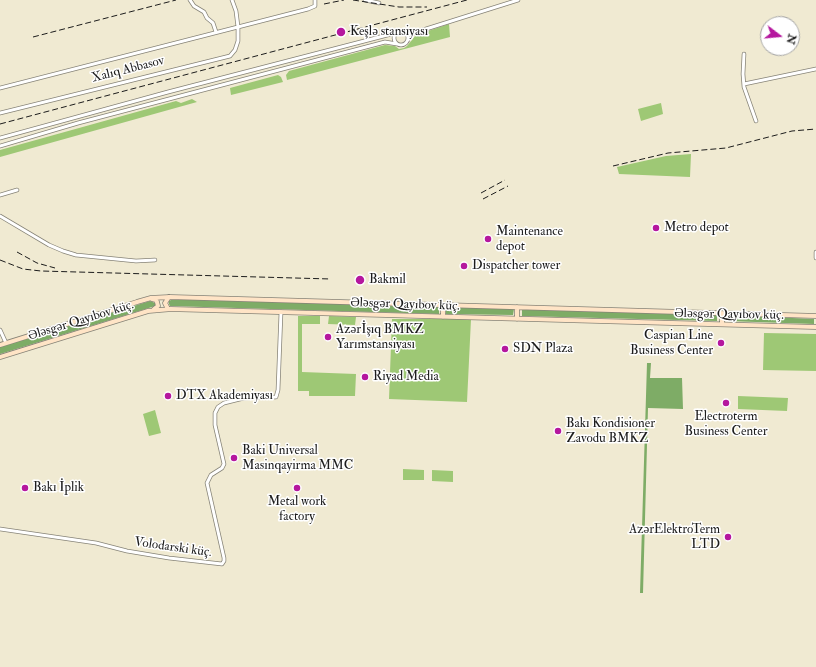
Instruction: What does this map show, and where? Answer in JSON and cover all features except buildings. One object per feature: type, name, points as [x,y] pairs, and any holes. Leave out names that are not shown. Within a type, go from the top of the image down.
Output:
[{"type":"main road","name":"Ələsgər Qayıbov küç.","points":[[0,345],[151,298],[170,297],[816,316]]},
{"type":"main road","points":[[168,309],[165,303],[170,297]]},
{"type":"main road","points":[[151,298],[158,302],[158,306],[154,310]]},
{"type":"main road","points":[[443,305],[443,317]]},
{"type":"main road","points":[[517,307],[517,319]]},
{"type":"main road","name":"Ələsgər Qayıbov küç.","points":[[0,357],[154,310],[168,309],[816,327]]},
{"type":"main road","points":[[722,313],[722,324]]},
{"type":"street","points":[[190,0],[194,6],[204,12],[207,18],[213,23],[216,32]]},
{"type":"street","name":"Xalıq Abbasov","points":[[0,113],[230,56],[235,50],[238,41],[236,11],[232,0]]},
{"type":"street","points":[[0,88],[308,9],[315,6],[315,0]]},
{"type":"street","points":[[365,0],[379,3]]},
{"type":"street","points":[[0,138],[176,90],[399,32],[404,32],[407,35],[518,0]]},
{"type":"street","points":[[397,44],[394,40],[394,36],[399,32]]},
{"type":"street","points":[[0,146],[78,123],[189,95],[388,41],[401,45],[406,44],[408,40],[407,35]]},
{"type":"street","points":[[744,54],[744,84],[756,121]]},
{"type":"street","points":[[744,84],[816,69]]},
{"type":"street","points":[[0,194],[17,190]]},
{"type":"street","points":[[0,216],[49,245],[76,255],[136,261],[155,260]]},
{"type":"street","points":[[816,252],[816,258]]},
{"type":"street","name":"Volodarski küç.","points":[[0,529],[96,543],[155,556],[222,564],[224,558],[207,483],[211,475],[222,468],[224,464],[214,418],[218,407],[224,403],[244,398],[276,397],[278,390],[281,312]]},
{"type":"street","points":[[0,330],[6,343]]},
{"type":"green space","points":[[449,24],[450,37],[287,80],[286,75],[289,71],[385,45],[395,46],[399,49],[404,48],[416,35]]},
{"type":"green space","points":[[278,75],[281,77],[283,82],[231,95],[230,88]]},
{"type":"green space","points":[[192,99],[197,102],[0,157],[0,150],[176,101],[181,103]]},
{"type":"green space","points":[[661,103],[663,114],[641,121],[638,109]]},
{"type":"green space","points":[[691,154],[690,177],[619,174],[617,167],[666,156]]},
{"type":"green space","points":[[173,299],[439,306],[439,314],[170,306],[169,301]]},
{"type":"green space","points":[[150,301],[155,303],[155,306],[0,354],[0,347]]},
{"type":"green space","points":[[446,307],[514,309],[513,315],[446,314]]},
{"type":"green space","points":[[522,309],[717,315],[717,321],[522,316]]},
{"type":"green space","points":[[727,315],[814,319],[814,324],[727,321]]},
{"type":"green space","points":[[298,316],[320,316],[320,324],[302,324],[302,372],[356,374],[355,396],[309,396],[309,391],[298,391]]},
{"type":"green space","points":[[329,316],[356,317],[355,325],[328,324]]},
{"type":"green space","points":[[392,319],[471,319],[467,402],[389,399]]},
{"type":"green space","points":[[764,333],[816,334],[816,371],[763,370]]},
{"type":"green space","points":[[647,363],[651,363],[650,378],[682,378],[683,409],[648,408],[643,593],[640,593]]},
{"type":"green space","points":[[738,396],[788,398],[787,411],[738,409]]},
{"type":"green space","points":[[155,410],[161,433],[149,436],[143,414]]},
{"type":"green space","points":[[403,469],[424,470],[424,480],[403,480]]},
{"type":"green space","points":[[432,470],[453,471],[453,482],[432,481]]},
{"type":"railway","points":[[33,37],[176,0]]},
{"type":"railway","points":[[324,4],[344,0]]},
{"type":"railway","points":[[353,0],[399,7],[427,7]]},
{"type":"railway","points":[[0,124],[467,0]]},
{"type":"railway","points":[[613,166],[668,153],[726,148],[792,131],[816,129]]},
{"type":"railway","points":[[481,193],[505,180]]},
{"type":"railway","points":[[483,199],[508,186]]},
{"type":"railway","points":[[17,252],[37,263],[55,268]]},
{"type":"railway","points":[[0,260],[23,269],[41,271],[331,279]]},
{"type":"place","name":"Keşlə stansiyası","points":[[341,32]]},
{"type":"place","name":"Metro depot","points":[[656,228]]},
{"type":"place","name":"Maintenance depot","points":[[488,239]]},
{"type":"place","name":"Dispatcher tower","points":[[464,266]]},
{"type":"place","name":"Bakmil","points":[[360,280]]},
{"type":"place","name":"Azərİşıq BMKZ Yarımstansiyası","points":[[328,337]]},
{"type":"place","name":"Caspian Line Business Center","points":[[721,343]]},
{"type":"place","name":"SDN Plaza","points":[[505,349]]},
{"type":"place","name":"Riyad Media","points":[[365,377]]},
{"type":"place","name":"DTX Akademiyası","points":[[168,396]]},
{"type":"place","name":"Electroterm Business Center","points":[[726,403]]},
{"type":"place","name":"Bakı Kondisioner Zavodu BMKZ","points":[[558,431]]},
{"type":"place","name":"Baki Universal Masinqayirma MMC","points":[[234,458]]},
{"type":"place","name":"Bakı İplik","points":[[25,488]]},
{"type":"place","name":"Metal work factory","points":[[297,488]]},
{"type":"place","name":"AzərElektroTerm LTD","points":[[728,537]]}]
